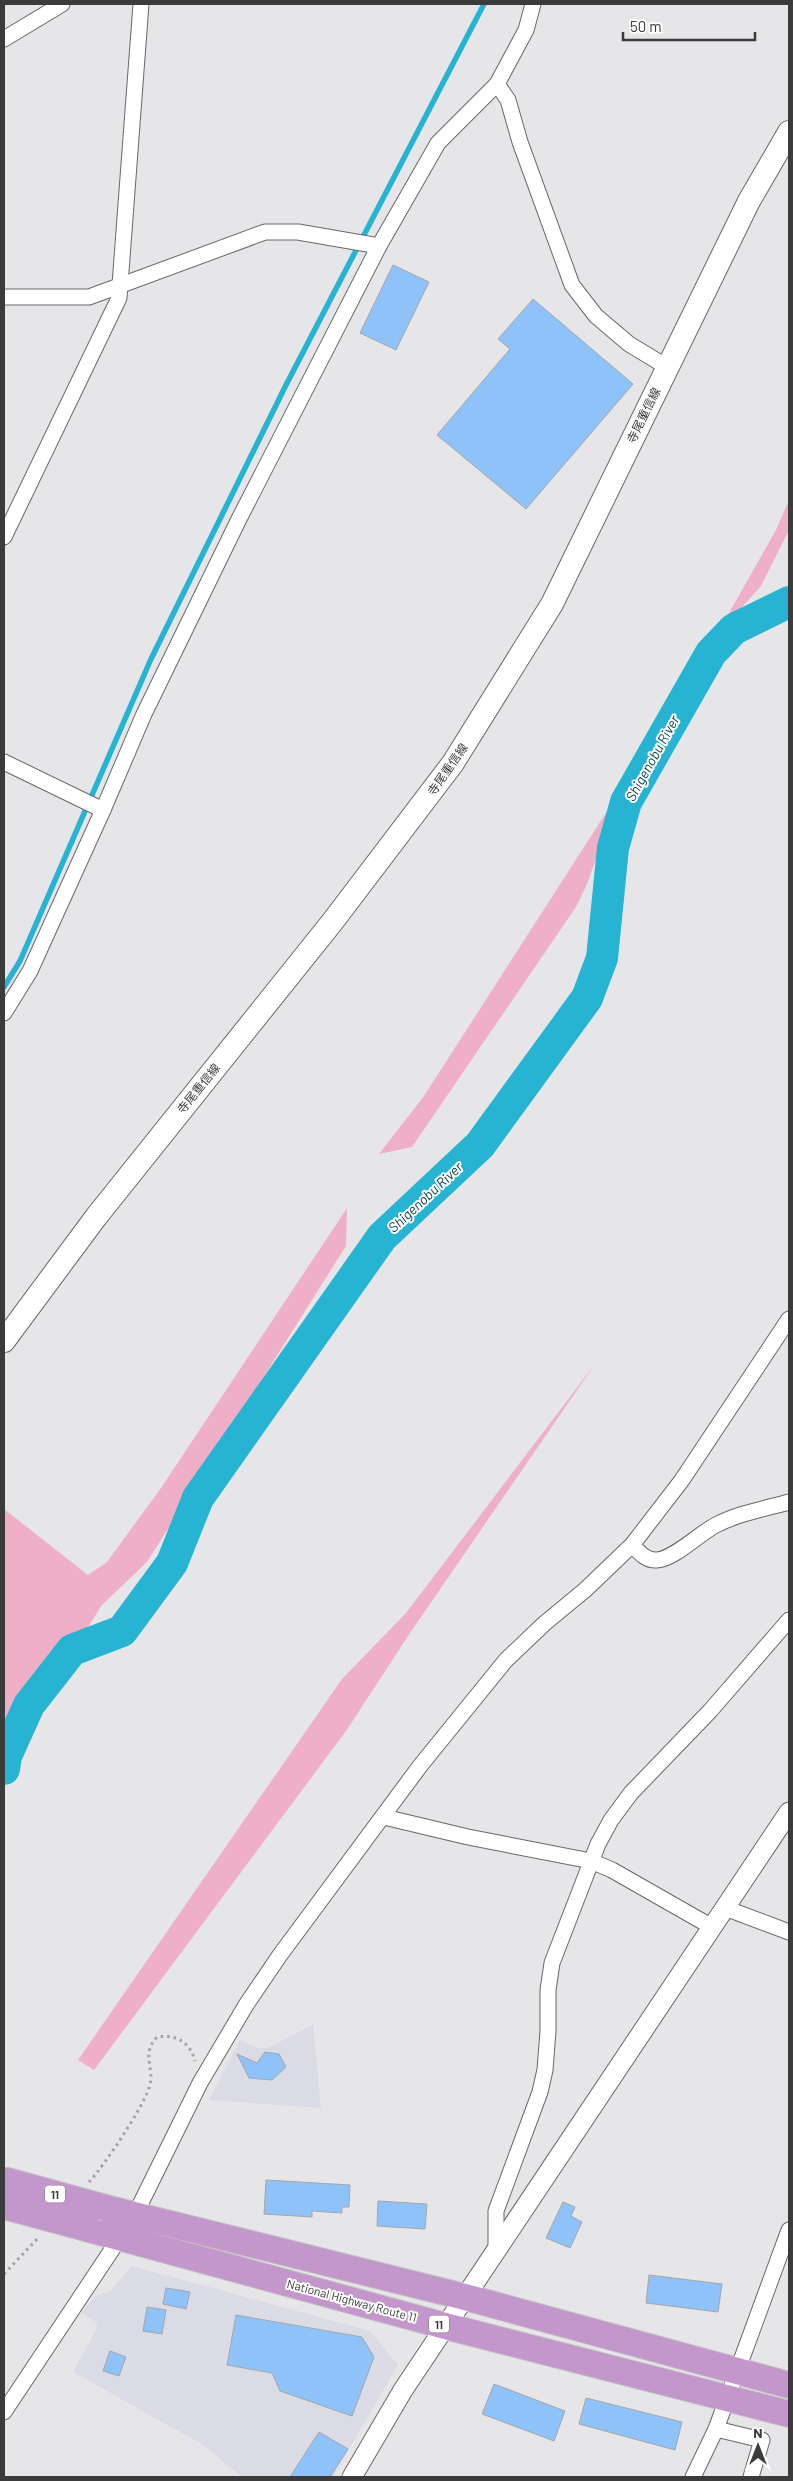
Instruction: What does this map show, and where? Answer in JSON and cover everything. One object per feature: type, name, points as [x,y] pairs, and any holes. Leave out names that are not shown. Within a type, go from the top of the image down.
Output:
[{"type":"highway","name":"11","points":[[4,2180],[106,2208],[466,2297],[789,2385]]},
{"type":"highway","name":"National Highway Route 11","points":[[4,2206],[445,2326],[789,2414]]},
{"type":"main road","name":"寺尾重信線","points":[[4,1341],[96,1217],[333,921],[453,763],[552,604],[750,201],[789,132]]},
{"type":"street","points":[[4,39],[62,4]]},
{"type":"street","points":[[4,537],[119,298],[141,4]]},
{"type":"street","points":[[4,1013],[30,971],[152,696],[239,519],[379,246],[438,143],[497,84],[526,30],[533,4]]},
{"type":"street","points":[[497,84],[508,100],[520,142],[572,285],[596,316],[629,344],[667,367]]},
{"type":"street","points":[[4,297],[89,297],[265,232],[298,232],[379,246]]},
{"type":"street","points":[[4,762],[103,810]]},
{"type":"street","points":[[4,2412],[135,2215],[200,2083],[246,2005],[280,1955],[420,1766],[506,1660],[545,1623],[585,1590],[632,1545],[682,1480],[789,1320]]},
{"type":"street","points":[[632,1545],[646,1558],[658,1560],[668,1556],[716,1525],[737,1516],[789,1502]]},
{"type":"street","points":[[496,2253],[496,2211],[540,2092],[545,2070],[548,1990],[552,1963],[591,1861],[611,1820],[631,1793],[710,1711],[789,1620]]},
{"type":"street","points":[[352,2477],[403,2390],[445,2326],[496,2253],[789,1812]]},
{"type":"street","points":[[384,1816],[468,1837],[591,1861],[612,1870],[712,1927]]},
{"type":"street","points":[[725,1908],[789,1932]]},
{"type":"street","points":[[693,2477],[716,2429],[789,2230]]},
{"type":"street","points":[[716,2429],[762,2440],[751,2477]]},
{"type":"path","points":[[86,2185],[143,2102],[150,2086],[149,2050],[157,2037],[176,2037],[185,2043],[193,2054],[200,2083]]},
{"type":"path","points":[[4,2274],[40,2236]]},
{"type":"shaded area","points":[[789,500],[789,530],[761,586],[716,636],[776,530]]},
{"type":"shaded area","points":[[620,791],[587,884],[576,907],[412,1147],[379,1154],[424,1096]]},
{"type":"shaded area","points":[[347,1208],[346,1246],[147,1562],[102,1605],[4,1760],[4,1509],[88,1575],[107,1562],[161,1488]]},
{"type":"shaded area","points":[[595,1364],[410,1633],[346,1731],[94,2070],[78,2060],[342,1679],[406,1613]]},
{"type":"shaded area","points":[[313,2024],[321,2108],[209,2100],[240,2040],[257,2048],[268,2048]]},
{"type":"shaded area","points":[[132,2266],[370,2331],[398,2365],[333,2477],[242,2477],[203,2445],[73,2372],[97,2328],[96,2322],[81,2313],[95,2296],[110,2291]]},
{"type":"building","points":[[393,265],[429,282],[396,350],[360,333]]},
{"type":"building","points":[[533,299],[633,384],[526,509],[437,435],[510,349],[498,339]]},
{"type":"building","points":[[265,2052],[279,2054],[286,2067],[272,2080],[249,2078],[237,2054],[257,2063]]},
{"type":"building","points":[[266,2180],[350,2185],[349,2207],[342,2207],[342,2213],[312,2211],[312,2217],[264,2214]]},
{"type":"building","points":[[378,2201],[427,2204],[425,2229],[377,2226]]},
{"type":"building","points":[[563,2202],[575,2207],[571,2216],[582,2222],[570,2248],[546,2238]]},
{"type":"building","points":[[649,2275],[722,2284],[718,2312],[646,2303]]},
{"type":"building","points":[[166,2288],[190,2292],[186,2309],[163,2304]]},
{"type":"building","points":[[147,2307],[166,2310],[162,2334],[143,2331]]},
{"type":"building","points":[[236,2315],[362,2337],[374,2357],[352,2416],[280,2391],[272,2373],[227,2365]]},
{"type":"building","points":[[110,2351],[126,2357],[119,2376],[103,2371]]},
{"type":"building","points":[[494,2384],[565,2411],[554,2441],[482,2414]]},
{"type":"building","points":[[586,2398],[682,2422],[675,2450],[579,2424]]},
{"type":"building","points":[[319,2432],[348,2449],[330,2477],[290,2477]]},
{"type":"waterway","points":[[4,987],[20,961],[151,659],[286,385],[484,4]]},
{"type":"waterway","name":"Shigenobu River","points":[[4,1769],[6,1756],[29,1705],[72,1650],[122,1631],[172,1563],[198,1498],[382,1237],[480,1145],[587,998],[602,958],[613,848],[626,802],[711,653],[734,629],[789,602]]}]
